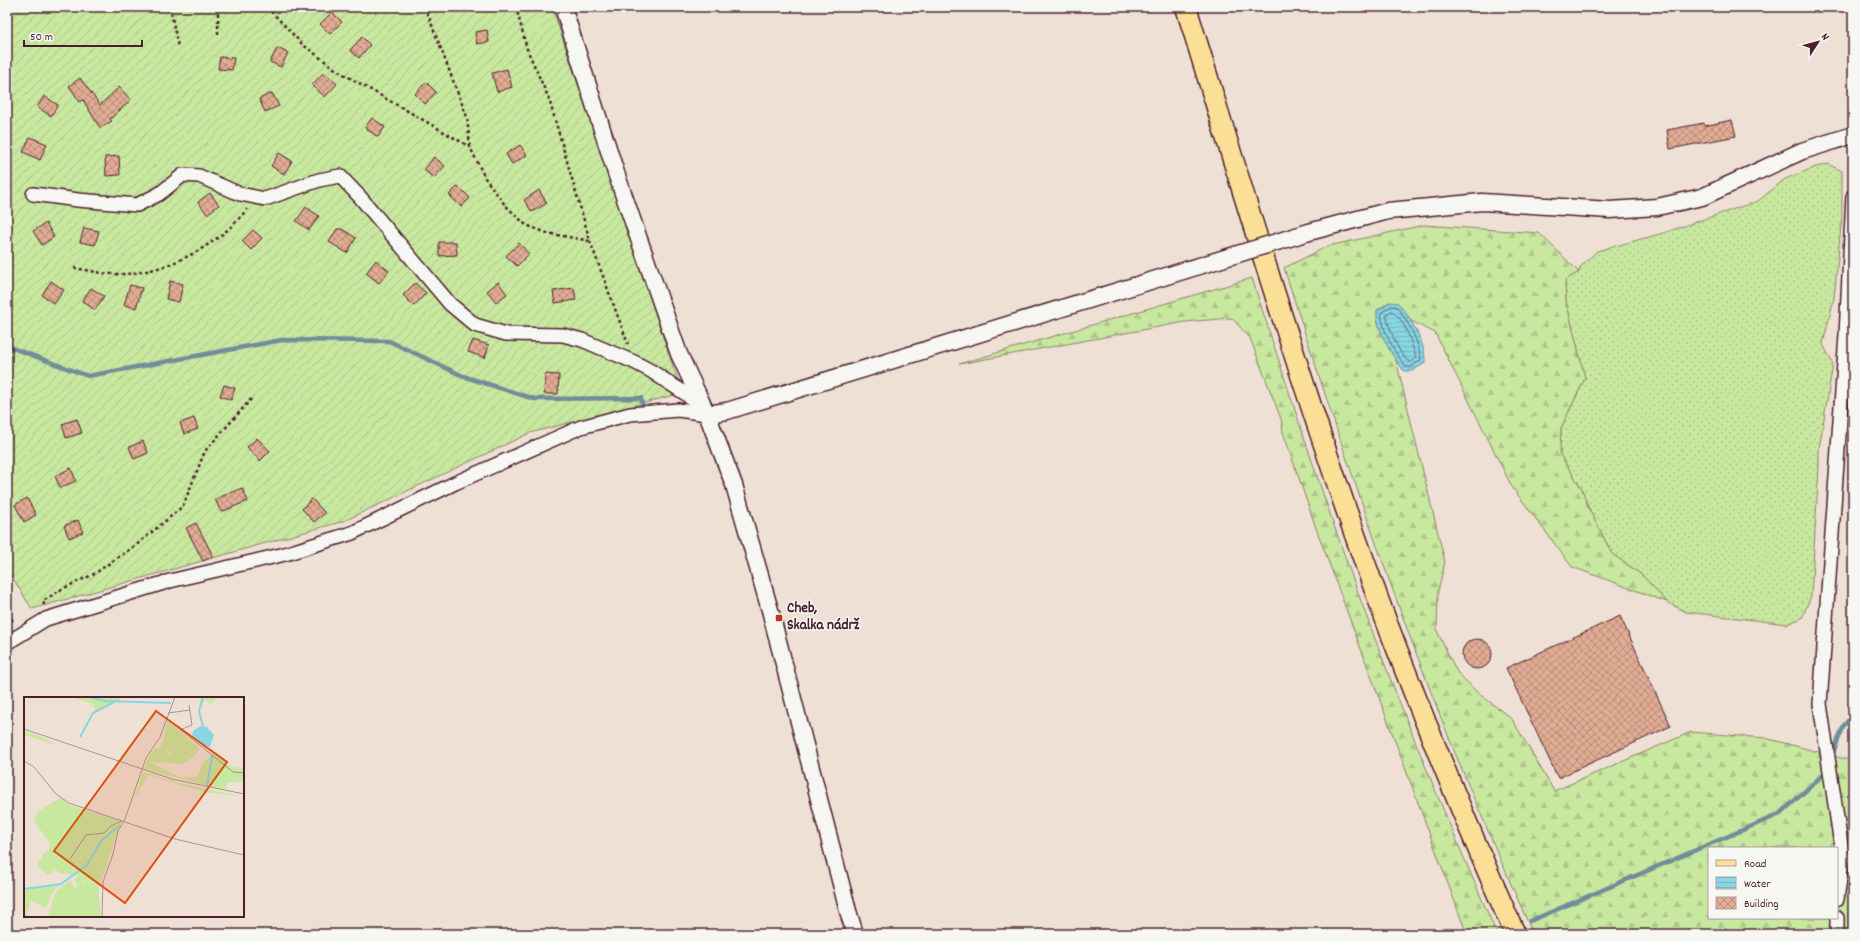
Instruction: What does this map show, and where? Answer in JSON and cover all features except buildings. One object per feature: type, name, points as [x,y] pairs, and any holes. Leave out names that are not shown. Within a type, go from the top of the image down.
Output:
[{"type":"main road","points":[[1186,7],[1294,354],[1370,576],[1414,695],[1469,830],[1515,934]]},
{"type":"street","points":[[563,7],[616,173],[677,347],[707,414],[734,485],[855,934]]},
{"type":"street","points":[[7,643],[46,619],[170,581],[285,554],[352,533],[462,480],[581,427],[630,414],[678,410],[707,414],[727,411],[1309,232],[1388,211],[1482,202],[1610,210],[1657,207],[1702,198],[1802,151],[1853,135]]},
{"type":"street","points":[[33,194],[78,200],[137,205],[159,194],[183,175],[198,176],[240,194],[265,199],[319,180],[340,176],[360,197],[450,304],[475,325],[506,334],[563,335],[582,340],[634,362],[686,394],[707,414]]},
{"type":"street","points":[[1838,892],[1843,858],[1820,704],[1849,336],[1853,196]]},
{"type":"street","points":[[1837,919],[1837,934]]},
{"type":"path","points":[[170,7],[178,47]]},
{"type":"path","points":[[218,7],[218,35]]},
{"type":"path","points":[[267,7],[302,44],[338,71],[470,147]]},
{"type":"path","points":[[425,7],[467,117],[470,147],[485,178],[505,205],[526,225],[547,233],[590,241]]},
{"type":"path","points":[[516,7],[527,49],[549,99],[590,241],[634,362]]},
{"type":"path","points":[[74,268],[119,274],[149,272],[187,258],[215,239],[241,217],[256,198]]},
{"type":"path","points":[[46,619],[43,601],[62,589],[94,574],[139,544],[183,506],[205,451],[253,397]]},
{"type":"path","points":[[7,601],[13,624],[20,635]]},
{"type":"green space","points":[[7,7],[552,7],[682,393],[530,433],[344,521],[32,609],[7,569]]},
{"type":"green space","points":[[1828,164],[1842,171],[1842,216],[1834,298],[1823,344],[1833,364],[1819,449],[1811,596],[1802,618],[1787,624],[1686,612],[1667,602],[1642,575],[1612,554],[1588,507],[1582,489],[1560,455],[1561,428],[1585,378],[1566,301],[1565,280],[1579,272],[1581,266],[1597,251],[1660,234],[1758,201],[1785,179]]},
{"type":"green space","points":[[1424,225],[1539,233],[1579,272],[1565,280],[1566,301],[1585,378],[1561,428],[1560,455],[1582,489],[1588,507],[1612,554],[1642,575],[1667,602],[1572,567],[1512,487],[1435,333],[1411,321],[1406,313],[1389,302],[1377,310],[1378,323],[1380,330],[1396,360],[1445,562],[1438,591],[1437,631],[1457,672],[1477,692],[1512,719],[1554,791],[1691,732],[1765,738],[1853,761],[1849,793],[1853,850],[1853,890],[1850,934],[1533,934],[1466,780],[1409,635],[1318,374],[1284,268],[1328,246]]},
{"type":"green space","points":[[1252,278],[1289,393],[1370,627],[1422,759],[1497,934],[1467,934],[1466,932],[1316,528],[1283,432],[1281,419],[1250,338],[1232,318],[1185,322],[959,364]]},
{"type":"water","points":[[1390,302],[1398,303],[1403,309],[1412,323],[1423,347],[1425,363],[1412,371],[1404,371],[1390,350],[1379,327],[1377,311]]},
{"type":"waterway","points":[[7,346],[88,376],[282,340],[389,341],[463,376],[534,399],[641,398],[643,410]]},
{"type":"waterway","points":[[1832,755],[1844,725],[1853,716]]},
{"type":"waterway","points":[[1530,921],[1780,814],[1825,773],[1826,769]]},
{"type":"place","name":"Cheb, Skalka nádrž","points":[[779,618]]}]
